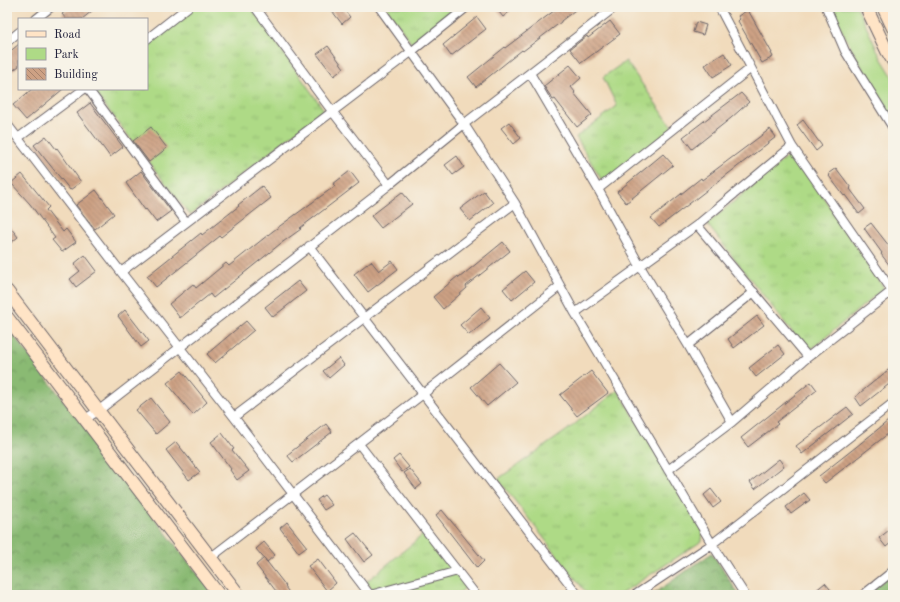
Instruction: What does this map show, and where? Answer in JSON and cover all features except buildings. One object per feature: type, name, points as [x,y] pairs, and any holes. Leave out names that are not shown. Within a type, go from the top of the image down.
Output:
[{"type":"street","points":[[37,18],[51,7]]},
{"type":"street","points":[[148,38],[188,7]]},
{"type":"street","points":[[255,7],[389,185]]},
{"type":"street","points":[[379,7],[464,124],[515,203],[575,313],[712,544],[745,595]]},
{"type":"street","points":[[121,272],[411,52],[467,7]]},
{"type":"street","points":[[84,419],[98,411],[615,7]]},
{"type":"street","points":[[668,470],[732,422],[808,357],[893,291],[792,146],[719,7]]},
{"type":"street","points":[[826,7],[845,51],[893,128]]},
{"type":"street","points":[[866,7],[893,61]]},
{"type":"street","points":[[883,7],[893,28]]},
{"type":"street","points":[[7,42],[18,33]]},
{"type":"street","points":[[598,189],[751,68]]},
{"type":"street","points":[[530,73],[598,189],[640,266],[688,345],[732,422]]},
{"type":"street","points":[[18,138],[83,90]]},
{"type":"street","points":[[89,90],[186,222]]},
{"type":"street","points":[[7,124],[370,595],[458,571]]},
{"type":"street","points":[[575,313],[697,225],[792,146]]},
{"type":"street","points":[[234,417],[515,203]]},
{"type":"street","points":[[697,225],[808,357]]},
{"type":"street","points":[[309,246],[578,595]]},
{"type":"street","points":[[210,558],[359,444],[560,286]]},
{"type":"street","points":[[7,291],[239,595]]},
{"type":"street","points":[[688,345],[754,292]]},
{"type":"street","points":[[7,317],[219,595]]},
{"type":"street","points":[[635,595],[712,544],[893,403]]},
{"type":"street","points":[[359,444],[476,595]]},
{"type":"street","points":[[863,595],[893,571]]},
{"type":"green space","points":[[194,7],[251,7],[324,110],[190,215],[93,90],[148,90],[148,43]]},
{"type":"green space","points":[[386,7],[458,7],[412,44]]},
{"type":"green space","points":[[830,7],[857,7],[881,58],[893,77],[893,120],[852,50]]},
{"type":"green space","points":[[626,61],[673,128],[604,184],[576,137],[617,106],[603,77]]},
{"type":"green space","points":[[793,152],[884,288],[808,352],[707,224]]},
{"type":"green space","points":[[7,327],[214,595],[7,595]]},
{"type":"green space","points":[[618,390],[703,531],[702,541],[619,595],[588,595],[498,479],[566,431]]},
{"type":"green space","points":[[425,533],[467,586],[457,595],[377,595],[366,582]]},
{"type":"green space","points":[[712,553],[739,595],[652,595]]},
{"type":"green space","points":[[893,573],[893,595],[865,595]]}]
